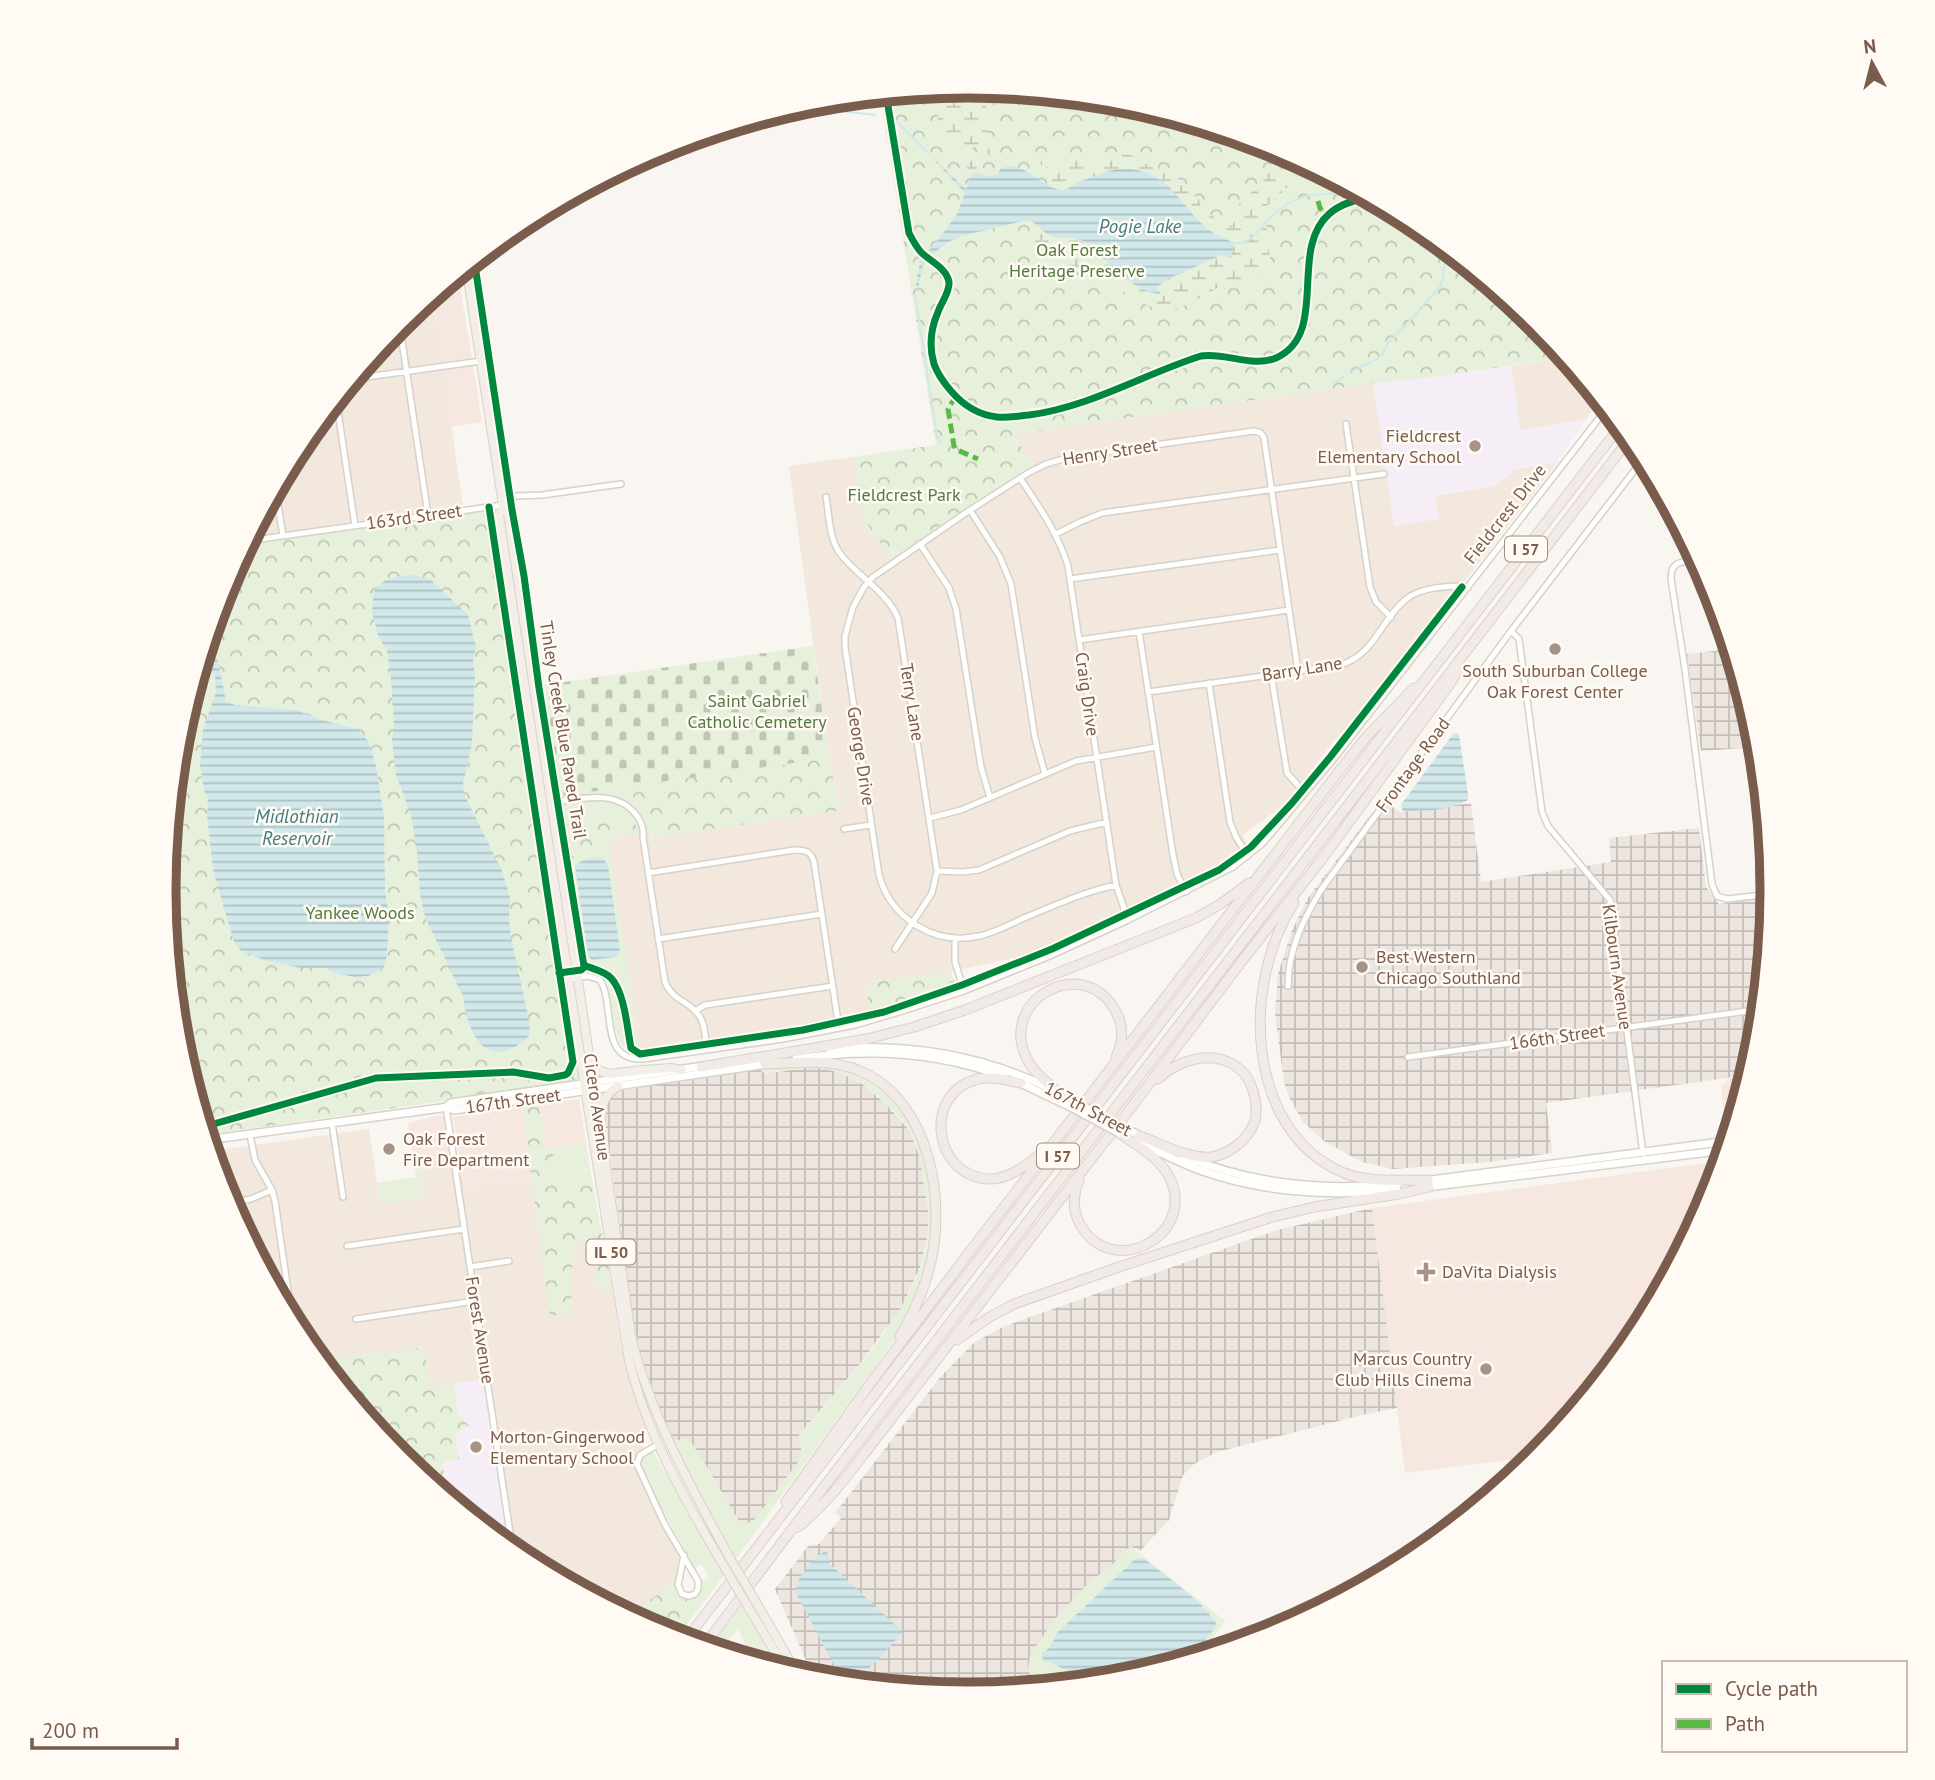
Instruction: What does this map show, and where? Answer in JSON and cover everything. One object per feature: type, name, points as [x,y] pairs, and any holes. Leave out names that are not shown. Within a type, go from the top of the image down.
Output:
[{"type":"highway","name":"I 57","points":[[692,1632],[1614,434]]},
{"type":"highway","name":"I 57","points":[[709,1639],[1624,447]]},
{"type":"highway","points":[[790,1532],[808,1519],[838,1487],[938,1359],[1322,859],[1452,681],[1470,647]]},
{"type":"highway","points":[[744,1565],[808,1469],[872,1381],[1063,1130],[1367,736],[1431,673]]},
{"type":"highway","points":[[1322,859],[1287,912],[1274,942],[1265,977],[1260,1035],[1270,1091],[1284,1122],[1301,1143],[1317,1157],[1342,1172],[1361,1178],[1428,1184]]},
{"type":"highway","points":[[701,1067],[867,1039],[965,1010],[1196,918],[1236,894],[1270,862]]},
{"type":"highway","points":[[1065,1097],[1030,1064],[1021,1035],[1023,1020],[1030,1007],[1041,995],[1052,989],[1071,985],[1091,988],[1105,997],[1115,1010],[1121,1025],[1121,1044],[1102,1081]]},
{"type":"highway","points":[[1139,1136],[1201,1157],[1214,1157],[1239,1144],[1255,1122],[1254,1094],[1247,1079],[1238,1067],[1224,1061],[1201,1058],[1190,1060],[1177,1065],[1143,1092]]},
{"type":"highway","points":[[765,1064],[825,1062],[863,1072],[891,1091],[905,1108],[927,1151],[933,1179],[936,1221],[928,1273],[916,1307],[872,1381]]},
{"type":"highway","points":[[1021,1083],[994,1078],[978,1079],[954,1093],[944,1107],[941,1119],[944,1150],[952,1161],[965,1171],[992,1179],[1009,1174],[1044,1152],[1063,1130]]},
{"type":"highway","points":[[1095,1154],[1079,1180],[1075,1194],[1075,1210],[1083,1229],[1096,1241],[1114,1249],[1130,1250],[1150,1243],[1164,1231],[1172,1217],[1175,1198],[1172,1185],[1155,1159],[1121,1130]]},
{"type":"highway","points":[[938,1359],[961,1336],[988,1318],[1014,1304],[1056,1289],[1269,1218],[1314,1207],[1399,1194],[1428,1184]]},
{"type":"main road","name":"Cicero Avenue","points":[[468,276],[503,505],[508,514],[552,802],[589,1086],[633,1378],[663,1441],[790,1662]]},
{"type":"main road","name":"Cicero Avenue","points":[[503,505],[499,515],[574,978],[590,1055],[589,1086],[600,1136],[632,1341],[679,1489],[779,1659]]},
{"type":"main road","name":"167th Street","points":[[216,1139],[446,1107],[454,1110],[701,1067],[807,1051],[857,1047],[910,1048],[978,1060],[1024,1077],[1065,1097],[1075,1105]]},
{"type":"main road","name":"167th Street","points":[[589,1086],[618,1086],[808,1057],[857,1053],[909,1055],[976,1067],[1021,1083],[1075,1105],[1197,1169],[1265,1188],[1312,1193],[1369,1193],[1718,1142]]},
{"type":"main road","points":[[590,1055],[598,1070],[606,1074],[671,1068],[682,1070]]},
{"type":"main road","points":[[600,1136],[603,1101],[610,1091],[618,1086]]},
{"type":"main road","name":"167th Street","points":[[1121,1130],[1199,1163],[1232,1173],[1311,1187],[1428,1184],[1715,1151]]},
{"type":"street","points":[[401,336],[428,515]]},
{"type":"street","points":[[364,377],[481,361]]},
{"type":"street","points":[[338,410],[355,526]]},
{"type":"street","name":"Fieldcrest Drive","points":[[574,978],[594,977],[600,980],[614,1045],[625,1056],[638,1060],[707,1050],[839,1028],[873,1020],[964,990],[1052,955],[1226,872],[1263,843],[1305,793],[1601,415]]},
{"type":"street","points":[[1346,424],[1371,591],[1376,603],[1391,617]]},
{"type":"street","name":"Henry Street","points":[[869,583],[920,544],[1020,478],[1046,464],[1070,457],[1254,431],[1261,433],[1264,438],[1271,490]]},
{"type":"street","name":"Frontage Road","points":[[1288,986],[1288,970],[1295,941],[1321,890],[1511,631],[1637,467]]},
{"type":"street","points":[[1056,534],[1097,514],[1384,474]]},
{"type":"street","name":"Craig Drive","points":[[1020,478],[1056,534],[1065,555],[1116,885],[1128,920]]},
{"type":"street","name":"163rd Street","points":[[257,540],[503,505],[516,496],[621,484]]},
{"type":"street","points":[[1271,490],[1298,671]]},
{"type":"street","name":"Terry Lane","points":[[826,497],[838,550],[888,600],[898,618],[930,818],[937,871],[932,893],[895,949]]},
{"type":"street","points":[[277,502],[283,536]]},
{"type":"street","points":[[970,510],[1000,557],[1011,584],[1035,738],[1045,774]]},
{"type":"street","points":[[920,544],[949,588],[956,609],[981,767],[990,798]]},
{"type":"street","points":[[1070,579],[1280,550]]},
{"type":"street","points":[[1688,562],[1675,565],[1671,569],[1671,579],[1712,884],[1717,896],[1727,899],[1760,895]]},
{"type":"street","name":"George Drive","points":[[869,583],[857,597],[853,607],[845,636],[845,647],[881,882],[896,909],[912,924]]},
{"type":"street","name":"Barry Lane","points":[[1148,692],[1340,665],[1355,660],[1367,649],[1406,599],[1423,591],[1468,587]]},
{"type":"street","points":[[1080,640],[1289,610]]},
{"type":"street","points":[[1139,631],[1173,855],[1177,874],[1186,892]]},
{"type":"street","name":"Kilbourn Avenue","points":[[1511,631],[1519,639],[1542,812],[1548,826],[1610,900],[1644,1161]]},
{"type":"street","points":[[1271,674],[1287,773],[1305,793]]},
{"type":"street","points":[[1209,683],[1230,822],[1248,856]]},
{"type":"street","points":[[930,818],[955,813],[1076,761],[1156,747]]},
{"type":"street","points":[[552,802],[604,797],[622,802],[635,813],[644,835],[658,939],[668,989],[680,1001],[695,1010],[702,1019],[707,1050]]},
{"type":"street","points":[[937,871],[979,870],[1070,831],[1107,822]]},
{"type":"street","points":[[844,829],[871,825]]},
{"type":"street","points":[[648,873],[794,850],[810,853],[814,862],[839,1028]]},
{"type":"street","points":[[912,924],[935,935],[955,939],[983,936],[1076,896],[1116,885]]},
{"type":"street","points":[[658,939],[822,914]]},
{"type":"street","points":[[955,939],[955,962],[964,990]]},
{"type":"street","points":[[695,1010],[705,1005],[833,986]]},
{"type":"street","name":"166th Street","points":[[1408,1057],[1748,1011]]},
{"type":"street","name":"Forest Avenue","points":[[446,1107],[511,1537]]},
{"type":"street","points":[[332,1124],[343,1197]]},
{"type":"street","points":[[250,1135],[255,1160],[272,1190],[275,1201],[289,1297]]},
{"type":"street","points":[[240,1201],[272,1190]]},
{"type":"street","points":[[347,1247],[464,1229]]},
{"type":"street","points":[[470,1267],[509,1261]]},
{"type":"street","points":[[356,1318],[475,1301]]},
{"type":"street","points":[[663,1441],[640,1455],[637,1464],[664,1523],[684,1555],[698,1581],[698,1589],[695,1594],[689,1596],[682,1594],[678,1585],[684,1555]]},
{"type":"shaded area","points":[[460,283],[462,299],[437,302]]},
{"type":"shaded area","points":[[462,299],[472,358],[442,362],[434,306],[438,301]]},
{"type":"shaded area","points":[[433,306],[442,362],[368,373]]},
{"type":"shaded area","points":[[1554,359],[1596,407],[1585,420],[1520,430],[1511,366]]},
{"type":"shaded area","points":[[473,364],[482,422],[451,427],[443,367]]},
{"type":"shaded area","name":"Fieldcrest Elementary School","points":[[1511,366],[1520,430],[1585,420],[1557,463],[1515,469],[1496,486],[1435,495],[1439,519],[1394,526],[1373,383]]},
{"type":"shaded area","points":[[443,367],[463,507],[258,537],[309,450],[364,378]]},
{"type":"shaded area","points":[[1373,383],[1395,526],[1435,496],[1496,486],[1515,469],[1557,463],[1362,712],[1334,741],[1286,803],[1242,836],[1249,846],[1213,875],[1194,885],[1029,956],[1027,954],[1014,960],[1013,958],[946,973],[866,982],[870,1012],[817,1025],[667,1048],[640,1049],[608,838],[650,831],[651,838],[840,809],[829,758],[789,466],[853,457],[862,516],[891,557],[1032,465],[1014,434]]},
{"type":"shaded area","points":[[1722,650],[1733,685],[1746,748],[1701,751],[1687,654]]},
{"type":"shaded area","points":[[1383,798],[1399,812],[1471,803],[1481,882],[1611,862],[1609,838],[1699,828],[1706,887],[1719,904],[1760,899],[1753,993],[1737,1077],[1546,1103],[1552,1153],[1489,1162],[1393,1169],[1362,1162],[1324,1141],[1303,1122],[1284,1082],[1275,1014],[1278,974],[1292,930],[1308,898]]},
{"type":"shaded area","points":[[808,1067],[843,1074],[864,1085],[887,1105],[910,1131],[920,1158],[929,1218],[928,1234],[920,1267],[902,1307],[859,1365],[799,1435],[802,1454],[800,1460],[755,1519],[744,1524],[738,1520],[704,1462],[678,1440],[673,1446],[640,1354],[604,1114],[605,1103],[610,1095],[618,1091],[758,1069],[765,1073]]},
{"type":"shaded area","points":[[1737,1077],[1725,1120],[1721,1085],[1730,1078]]},
{"type":"shaded area","points":[[579,1099],[586,1143],[545,1149],[539,1105]]},
{"type":"shaded area","points":[[522,1107],[532,1180],[465,1190],[453,1117]]},
{"type":"shaded area","points":[[439,1115],[445,1119],[451,1165],[415,1171],[408,1123]]},
{"type":"shaded area","points":[[369,1129],[380,1203],[424,1197],[421,1170],[460,1164],[465,1190],[532,1180],[571,1313],[573,1243],[593,1238],[597,1289],[612,1287],[621,1345],[646,1428],[643,1449],[637,1453],[634,1460],[635,1468],[679,1555],[675,1581],[643,1605],[629,1606],[571,1576],[527,1549],[515,1540],[513,1526],[507,1526],[508,1535],[498,1528],[506,1526],[484,1379],[430,1388],[424,1347],[330,1359],[282,1286],[257,1240],[220,1150]]},
{"type":"shaded area","points":[[1710,1163],[1678,1240],[1626,1330],[1563,1412],[1519,1459],[1405,1473],[1372,1208]]},
{"type":"shaded area","points":[[1372,1208],[1397,1408],[1217,1452],[1194,1464],[1183,1475],[1169,1520],[1140,1551],[1130,1546],[1107,1570],[1090,1581],[1051,1677],[968,1682],[916,1680],[808,1666],[775,1589],[809,1545],[819,1544],[841,1518],[835,1513],[942,1375],[975,1342],[1005,1326],[1277,1230]]},
{"type":"shaded area","name":"Morton-Gingerwood Elementary School","points":[[484,1379],[506,1527],[499,1528],[446,1486],[442,1462],[459,1459],[455,1434],[458,1413],[454,1384]]},
{"type":"green space","name":"Oak Forest Heritage Preserve","points":[[968,98],[1071,105],[1172,125],[1271,158],[1364,204],[1408,231],[1490,295],[1554,359],[1014,434],[1032,465],[890,558],[862,516],[853,457],[936,445],[881,103]]},
{"type":"green space","points":[[948,99],[995,99],[987,106],[982,119],[995,152],[990,156],[980,144],[975,145],[971,150],[977,172],[970,177],[960,151],[947,142],[939,124],[938,111]]},
{"type":"green space","points":[[1118,153],[1138,158],[1177,178],[1199,200],[1201,207],[1231,228],[1239,209],[1239,201],[1259,187],[1276,160],[1298,171],[1295,180],[1258,213],[1257,217],[1264,219],[1266,227],[1271,260],[1267,271],[1260,277],[1223,285],[1186,305],[1167,310],[1141,302],[1103,276],[1046,263],[1044,254],[1037,254],[1035,247],[1040,227],[1088,243],[1122,275],[1153,293],[1160,293],[1157,287],[1167,279],[1221,255],[1234,243],[1209,229],[1178,195],[1089,180],[1065,189],[1046,184],[1053,174],[1051,169],[1042,166],[1040,162],[1049,157],[1094,159]]},
{"type":"green space","name":"Yankee Woods","points":[[489,511],[496,515],[580,1076],[571,1083],[214,1134],[202,1095],[182,993],[177,942],[177,838],[182,787],[202,685],[236,587],[255,544]]},
{"type":"green space","name":"Saint Gabriel Catholic Cemetery","points":[[813,646],[829,758],[554,797],[537,686]]},
{"type":"green space","points":[[829,758],[840,810],[652,838],[644,806],[622,787]]},
{"type":"green space","points":[[622,787],[644,806],[650,831],[640,833],[635,823],[626,817],[559,826],[554,797]]},
{"type":"green space","points":[[626,817],[635,823],[640,833],[609,837],[611,852],[564,860],[559,826]]},
{"type":"green space","points":[[611,852],[640,1049],[703,1043],[701,1048],[639,1056],[621,1045],[615,1029],[607,980],[602,975],[581,970],[564,860]]},
{"type":"green space","points":[[951,972],[956,986],[870,1012],[866,982]]},
{"type":"green space","points":[[833,1065],[862,1078],[889,1096],[906,1117],[919,1141],[932,1195],[932,1223],[924,1278],[900,1332],[736,1559],[673,1446],[683,1438],[692,1443],[738,1520],[746,1523],[755,1519],[800,1460],[802,1454],[799,1435],[858,1367],[895,1317],[922,1264],[928,1236],[927,1203],[918,1150],[910,1131],[889,1107],[865,1086],[836,1072],[821,1068],[775,1072],[758,1069]]},
{"type":"green space","points":[[539,1105],[545,1148],[556,1147],[542,1176],[547,1182],[575,1182],[577,1174],[590,1170],[612,1287],[597,1290],[593,1238],[573,1243],[571,1313],[550,1316],[522,1107]]},
{"type":"green space","points":[[586,1143],[590,1170],[585,1170],[576,1182],[547,1182],[542,1176],[547,1160],[554,1155],[556,1147]]},
{"type":"green space","points":[[421,1170],[425,1197],[380,1204],[377,1183],[416,1177],[415,1171]]},
{"type":"green space","points":[[424,1347],[430,1387],[454,1384],[458,1413],[469,1426],[455,1434],[459,1459],[442,1462],[446,1486],[407,1450],[372,1412],[330,1359]]},
{"type":"green space","points":[[647,1452],[654,1453],[724,1575],[684,1629],[676,1627],[702,1588],[701,1582],[709,1577],[701,1564],[695,1568],[652,1491],[641,1462]]},
{"type":"green space","points":[[1130,1546],[1225,1621],[1209,1644],[1202,1646],[1217,1625],[1194,1598],[1143,1558],[1058,1632],[1050,1647],[1042,1654],[1044,1662],[1075,1674],[1032,1679],[1028,1671],[1030,1655],[1054,1620],[1090,1581],[1107,1570]]},
{"type":"green space","points":[[675,1581],[677,1592],[682,1597],[698,1594],[676,1627],[629,1606],[643,1605]]},
{"type":"green space","points":[[742,1606],[772,1657],[748,1651],[738,1629],[726,1644],[715,1641]]},
{"type":"water","name":"Pogie Lake","points":[[927,152],[966,189],[974,172],[989,176],[998,175],[1000,169],[1008,166],[1022,169],[1061,190],[1112,170],[1125,168],[1145,172],[1165,183],[1206,227],[1234,243],[1231,258],[1221,255],[1171,277],[1157,287],[1160,294],[1152,293],[1123,276],[1087,243],[1074,238],[1050,236],[1027,220],[961,236],[946,243],[923,265],[918,288],[916,285],[920,261],[957,214],[964,196],[964,192]]},
{"type":"water","points":[[414,575],[431,580],[468,615],[476,647],[473,662],[475,674],[472,744],[463,784],[465,796],[502,871],[510,897],[511,938],[530,1025],[529,1036],[515,1047],[502,1052],[491,1051],[482,1046],[475,1037],[463,996],[425,917],[411,815],[396,775],[387,650],[378,636],[372,611],[374,591],[384,581]]},
{"type":"water","name":"Midlothian Reservoir","points":[[213,650],[226,702],[296,710],[358,729],[369,742],[376,766],[384,817],[385,891],[389,916],[387,956],[383,969],[368,976],[354,977],[326,968],[301,968],[267,961],[241,951],[234,942],[213,870],[207,815],[208,798],[200,765],[203,729],[216,693],[215,675],[206,672]]},
{"type":"water","points":[[1457,733],[1468,800],[1436,810],[1403,811],[1403,802],[1453,734]]},
{"type":"water","points":[[600,857],[608,865],[620,950],[615,957],[592,960],[588,956],[575,866],[581,861]]},
{"type":"water","points":[[827,1551],[830,1564],[903,1632],[860,1674],[837,1671],[795,1591],[806,1567]]},
{"type":"water","points":[[1143,1558],[1211,1616],[1217,1625],[1202,1646],[1122,1667],[1075,1674],[1049,1662],[1043,1662],[1042,1654],[1050,1647],[1058,1632],[1135,1559]]},
{"type":"waterway","points":[[833,110],[875,115]]},
{"type":"waterway","points":[[892,117],[927,152]]},
{"type":"waterway","points":[[1234,243],[1250,239],[1275,213],[1294,200],[1312,195],[1342,193]]},
{"type":"waterway","points":[[1352,371],[1383,354],[1386,346],[1440,287],[1445,258]]},
{"type":"waterway","points":[[915,294],[937,437],[942,443]]},
{"type":"waterway","points":[[1334,384],[1344,376]]},
{"type":"marked path","points":[[1318,201],[1320,208],[1327,215]]},
{"type":"marked path","points":[[956,396],[948,409],[954,446],[978,459]]},
{"type":"cycle path","points":[[888,103],[909,233],[920,251],[941,268],[949,282],[932,331],[934,364],[941,379],[956,396],[966,405],[990,416],[1029,415],[1074,405],[1201,356],[1248,361],[1276,358],[1292,346],[1301,330],[1306,311],[1311,248],[1317,230],[1329,214],[1356,200]]},
{"type":"cycle path","name":"Tinley Creek Blue Paved Trail","points":[[476,270],[584,966]]},
{"type":"cycle path","points":[[211,1125],[376,1078],[513,1072],[549,1078],[565,1075],[573,1062],[489,507]]},
{"type":"cycle path","points":[[559,973],[581,970],[586,966],[611,978],[622,1001],[631,1048],[640,1054],[803,1030],[884,1012],[962,985],[1052,949],[1219,870],[1251,847],[1331,756],[1462,587]]},
{"type":"place","name":"Fieldcrest Elementary School","points":[[1475,446]]},
{"type":"place","name":"South Suburban College Oak Forest Center","points":[[1555,649]]},
{"type":"place","name":"Best Western Chicago Southland","points":[[1362,967]]},
{"type":"place","name":"Oak Forest Fire Department","points":[[389,1149]]},
{"type":"place","name":"DaVita Dialysis","points":[[1426,1272]]},
{"type":"place","name":"Marcus Country Club Hills Cinema","points":[[1486,1369]]},
{"type":"place","name":"Morton-Gingerwood Elementary School","points":[[476,1447]]},
{"type":"park label","name":"Fieldcrest Park","points":[[904,495]]}]
